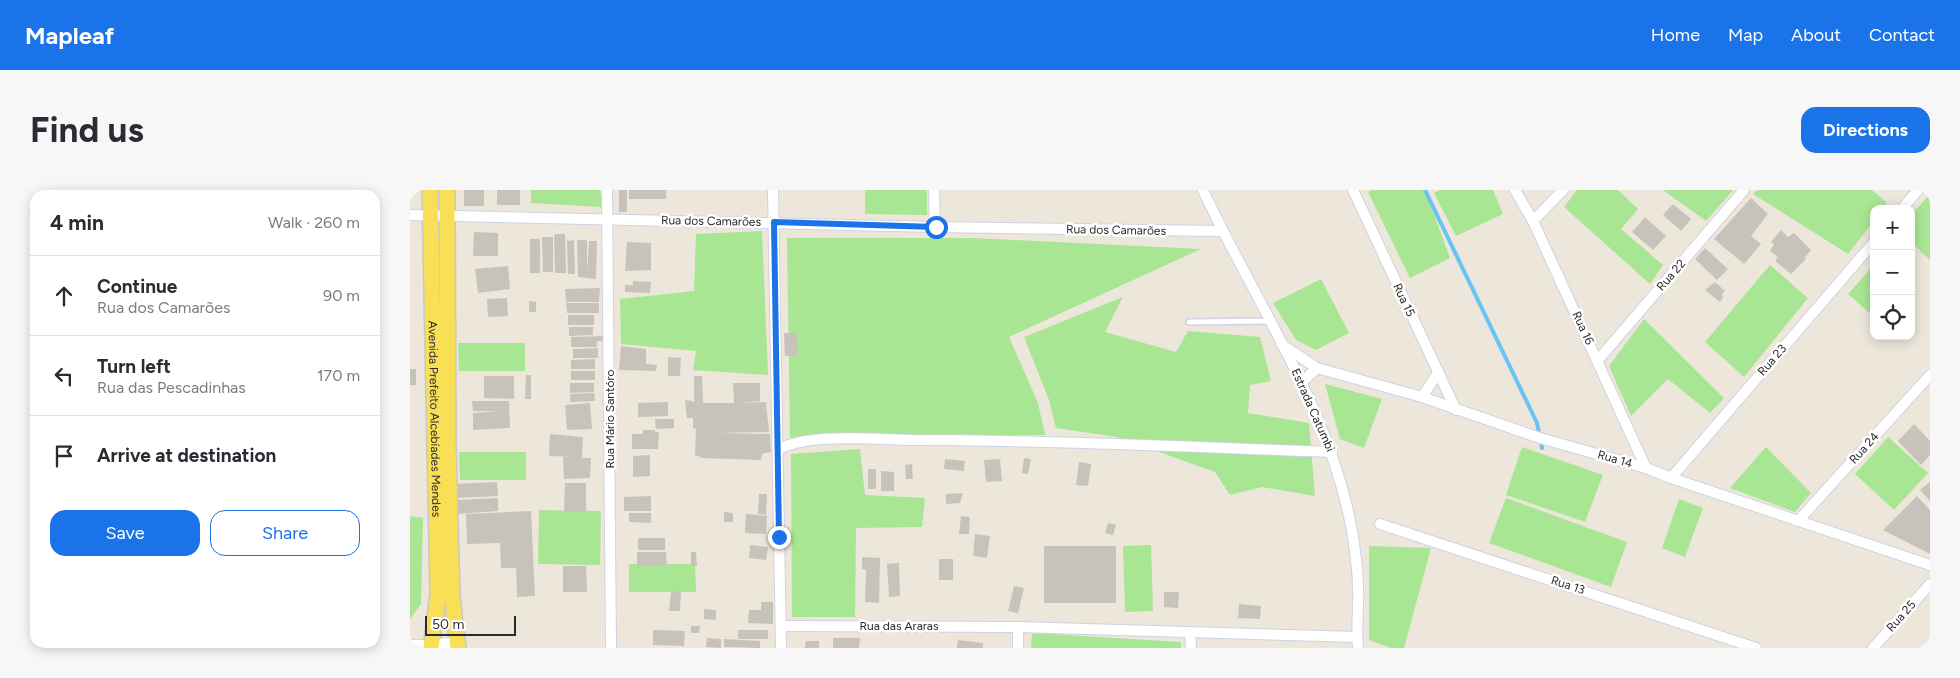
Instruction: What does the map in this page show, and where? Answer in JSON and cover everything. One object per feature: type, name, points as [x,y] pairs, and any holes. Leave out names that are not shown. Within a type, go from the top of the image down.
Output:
[{"type":"main road","name":"Avenida Prefeito Alcebíades Mendes","points":[[430,190],[444,564],[452,596],[458,646]]},
{"type":"main road","name":"Avenida Prefeito Alcebíades Mendes","points":[[431,648],[444,564],[448,449],[447,190]]},
{"type":"main road","points":[[410,647],[458,646]]},
{"type":"street","name":"Rua Mário Santóro","points":[[607,190],[611,648]]},
{"type":"street","points":[[773,190],[781,648]]},
{"type":"street","points":[[934,190],[936,227]]},
{"type":"street","name":"Estrada Catumbi","points":[[1203,190],[1222,231],[1302,382],[1332,452],[1346,503],[1357,562],[1358,643]]},
{"type":"street","name":"Rua 15","points":[[1353,190],[1456,410]]},
{"type":"street","name":"Rua 16","points":[[1515,190],[1533,222],[1646,468]]},
{"type":"street","points":[[1533,222],[1563,190]]},
{"type":"street","name":"Rua 22","points":[[1598,360],[1744,190]]},
{"type":"street","points":[[1905,205],[1918,190]]},
{"type":"street","name":"Rua dos Camarões","points":[[410,215],[936,227],[1222,231]]},
{"type":"street","name":"Rua 23","points":[[1671,478],[1870,247]]},
{"type":"street","name":"Rua 14","points":[[1281,344],[1317,368],[1422,397],[1540,438],[1646,468],[1930,565]]},
{"type":"street","points":[[1302,382],[1317,368]]},
{"type":"street","points":[[1422,397],[1438,373]]},
{"type":"street","name":"Rua 24","points":[[1798,521],[1930,375]]},
{"type":"street","points":[[778,450],[783,447],[814,441],[852,439],[978,440],[1332,452]]},
{"type":"street","name":"Rua 13","points":[[1380,524],[1756,648]]},
{"type":"street","name":"Rua 25","points":[[1873,648],[1930,584]]},
{"type":"street","name":"Rua das Araras","points":[[780,626],[1018,627],[1190,632],[1358,643]]},
{"type":"street","points":[[1018,627],[1018,648]]},
{"type":"street","points":[[1190,632],[1191,648]]},
{"type":"lane","points":[[1190,322],[1270,321]]},
{"type":"green space","points":[[531,190],[600,190],[602,207],[531,203]]},
{"type":"green space","points":[[865,190],[927,190],[927,215],[865,214]]},
{"type":"green space","points":[[1372,190],[1425,190],[1450,258],[1410,278],[1368,192]]},
{"type":"green space","points":[[1440,190],[1493,190],[1503,214],[1456,236],[1434,193]]},
{"type":"green space","points":[[1577,190],[1618,190],[1638,209],[1621,229],[1663,265],[1650,284],[1564,207]]},
{"type":"green space","points":[[1663,190],[1733,190],[1706,221]]},
{"type":"green space","points":[[1757,190],[1872,190],[1887,203],[1886,205],[1870,205],[1870,226],[1848,254],[1753,194]]},
{"type":"green space","points":[[1930,194],[1930,260],[1915,246],[1915,211]]},
{"type":"green space","points":[[762,231],[768,375],[693,370],[696,351],[621,344],[620,299],[694,291],[696,234]]},
{"type":"green space","points":[[787,238],[973,238],[1201,249],[1009,337],[1038,403],[1045,435],[790,438]]},
{"type":"green space","points":[[1770,265],[1808,298],[1744,377],[1705,342]]},
{"type":"green space","points":[[1870,269],[1870,313],[1848,294]]},
{"type":"green space","points":[[1321,279],[1349,333],[1316,350],[1296,340],[1273,303]]},
{"type":"green space","points":[[1123,297],[1105,332],[1176,352],[1188,331],[1260,337],[1271,381],[1250,385],[1248,413],[1309,423],[1315,496],[1262,487],[1230,495],[1215,472],[1117,437],[1056,428],[1049,400],[1024,337]]},
{"type":"green space","points":[[1644,319],[1724,398],[1710,413],[1668,379],[1631,416],[1609,366]]},
{"type":"green space","points":[[458,343],[525,343],[525,371],[459,371]]},
{"type":"green space","points":[[1325,384],[1382,399],[1364,448],[1340,439]]},
{"type":"green space","points":[[1888,437],[1928,473],[1894,510],[1855,474]]},
{"type":"green space","points":[[1522,447],[1603,475],[1585,522],[1506,495]]},
{"type":"green space","points":[[1766,447],[1811,493],[1795,512],[1730,488]]},
{"type":"green space","points":[[860,449],[865,495],[925,498],[922,527],[856,528],[855,617],[792,617],[791,454]]},
{"type":"green space","points":[[459,452],[526,452],[526,480],[460,480]]},
{"type":"green space","points":[[1506,498],[1627,542],[1611,587],[1489,543]]},
{"type":"green space","points":[[1679,499],[1703,508],[1685,557],[1662,548]]},
{"type":"green space","points":[[539,510],[601,511],[600,565],[538,564]]},
{"type":"green space","points":[[410,516],[423,518],[421,604],[410,619]]},
{"type":"green space","points":[[1151,545],[1153,611],[1125,612],[1123,546]]},
{"type":"green space","points":[[1369,546],[1431,548],[1404,648],[1391,648],[1369,640]]},
{"type":"green space","points":[[629,564],[695,564],[696,592],[629,592]]},
{"type":"green space","points":[[1032,633],[1181,642],[1181,648],[1031,648]]},
{"type":"building","points":[[464,190],[484,190],[484,206],[464,206]]},
{"type":"building","points":[[497,190],[520,190],[520,205],[497,205]]},
{"type":"building","points":[[619,190],[627,190],[627,212],[619,212]]},
{"type":"building","points":[[629,190],[666,190],[666,199],[629,199]]},
{"type":"building","points":[[1751,198],[1768,214],[1751,236],[1761,244],[1744,264],[1714,239]]},
{"type":"building","points":[[1673,204],[1691,219],[1681,231],[1663,215]]},
{"type":"building","points":[[1645,217],[1666,236],[1653,250],[1632,232]]},
{"type":"building","points":[[1781,230],[1788,237],[1794,233],[1811,250],[1805,257],[1806,259],[1791,274],[1775,261],[1778,257],[1770,251],[1774,244],[1771,242]]},
{"type":"building","points":[[474,232],[498,233],[498,256],[473,256]]},
{"type":"building","points":[[554,234],[565,234],[566,273],[555,273]]},
{"type":"building","points":[[542,237],[553,237],[553,272],[543,272]]},
{"type":"building","points":[[530,239],[540,239],[540,273],[530,273]]},
{"type":"building","points":[[574,240],[575,274],[568,274],[567,241]]},
{"type":"building","points":[[577,240],[587,240],[587,272],[589,241],[597,241],[596,279],[578,277]]},
{"type":"building","points":[[627,242],[651,243],[651,270],[625,271]]},
{"type":"building","points":[[1705,248],[1728,269],[1717,280],[1695,259]]},
{"type":"building","points":[[508,266],[510,289],[478,293],[475,269]]},
{"type":"building","points":[[633,281],[651,282],[650,293],[625,292],[625,285],[633,285]]},
{"type":"building","points":[[1715,282],[1725,291],[1720,302],[1705,290]]},
{"type":"building","points":[[600,288],[599,302],[566,302],[565,289]]},
{"type":"building","points":[[507,298],[508,316],[488,317],[487,299]]},
{"type":"building","points":[[529,301],[536,302],[536,312],[529,312]]},
{"type":"building","points":[[566,303],[599,303],[599,313],[567,313]]},
{"type":"building","points":[[568,315],[594,315],[594,325],[568,325]]},
{"type":"building","points":[[569,327],[593,327],[593,335],[569,336]]},
{"type":"building","points":[[784,333],[797,333],[798,356],[785,356]]},
{"type":"building","points":[[603,336],[603,341],[597,341],[597,347],[571,347],[571,337]]},
{"type":"building","points":[[621,346],[646,349],[646,364],[657,365],[656,371],[619,370]]},
{"type":"building","points":[[598,348],[598,358],[573,358],[573,349]]},
{"type":"building","points":[[668,357],[681,358],[680,376],[668,376]]},
{"type":"building","points":[[595,359],[595,369],[571,369],[571,360]]},
{"type":"building","points":[[410,369],[416,369],[416,385],[410,385]]},
{"type":"building","points":[[571,371],[595,371],[595,380],[571,380]]},
{"type":"building","points":[[526,375],[531,375],[531,399],[525,399]]},
{"type":"building","points":[[484,376],[514,376],[514,399],[484,398]]},
{"type":"building","points":[[694,376],[702,376],[703,403],[734,403],[733,383],[760,383],[760,401],[738,403],[766,402],[769,432],[719,433],[770,434],[771,452],[762,454],[761,460],[702,458],[695,455],[696,429],[693,428],[693,418],[687,418],[685,400],[694,403]]},
{"type":"building","points":[[570,383],[594,383],[594,392],[570,393]]},
{"type":"building","points":[[594,393],[595,401],[570,402],[570,394]]},
{"type":"building","points":[[472,401],[509,401],[510,428],[473,430],[473,413],[498,411],[473,411]]},
{"type":"building","points":[[668,402],[668,416],[638,417],[638,403]]},
{"type":"building","points":[[590,403],[592,429],[567,430],[565,405]]},
{"type":"building","points":[[655,419],[674,419],[674,428],[656,429]]},
{"type":"building","points":[[1914,424],[1930,441],[1930,455],[1921,465],[1898,441]]},
{"type":"building","points":[[643,430],[659,432],[658,449],[632,449],[632,434],[643,434]]},
{"type":"building","points":[[550,434],[583,437],[582,458],[591,458],[590,478],[564,479],[563,457],[575,457],[549,456]]},
{"type":"building","points":[[650,455],[650,476],[633,477],[633,456]]},
{"type":"building","points":[[1024,458],[1031,459],[1028,474],[1022,473]]},
{"type":"building","points":[[945,459],[965,461],[964,471],[944,469]]},
{"type":"building","points":[[1000,459],[1002,481],[986,482],[984,460]]},
{"type":"building","points":[[1079,462],[1091,464],[1088,486],[1076,485]]},
{"type":"building","points":[[912,464],[913,479],[906,479],[905,465]]},
{"type":"building","points":[[868,469],[876,469],[876,489],[868,489]]},
{"type":"building","points":[[881,471],[894,472],[894,491],[881,491]]},
{"type":"building","points":[[497,482],[498,496],[456,498],[455,484]]},
{"type":"building","points":[[1930,482],[1930,501],[1920,490]]},
{"type":"building","points":[[565,483],[586,483],[586,512],[564,512]]},
{"type":"building","points":[[963,493],[960,503],[946,504],[946,494]]},
{"type":"building","points":[[759,494],[767,494],[766,515],[758,514]]},
{"type":"building","points":[[651,496],[651,511],[624,511],[624,497]]},
{"type":"building","points":[[1917,496],[1930,510],[1930,554],[1883,530]]},
{"type":"building","points":[[498,498],[498,511],[458,514],[457,500]]},
{"type":"building","points":[[531,511],[535,596],[517,597],[516,568],[501,568],[500,543],[467,544],[466,514]]},
{"type":"building","points":[[724,512],[733,513],[733,522],[724,522]]},
{"type":"building","points":[[629,513],[651,513],[651,523],[629,522]]},
{"type":"building","points":[[746,514],[767,516],[766,534],[745,533]]},
{"type":"building","points":[[961,516],[970,517],[969,534],[959,534]]},
{"type":"building","points":[[1108,523],[1116,525],[1113,535],[1105,533]]},
{"type":"building","points":[[975,534],[990,536],[987,558],[973,556]]},
{"type":"building","points":[[638,538],[665,538],[665,550],[638,550]]},
{"type":"building","points":[[750,545],[768,547],[766,560],[749,558]]},
{"type":"building","points":[[1044,546],[1116,546],[1116,603],[1044,603]]},
{"type":"building","points":[[637,552],[666,552],[667,565],[637,566]]},
{"type":"building","points":[[691,552],[696,552],[697,566],[691,566]]},
{"type":"building","points":[[862,557],[880,558],[879,603],[865,602],[866,570],[862,569]]},
{"type":"building","points":[[939,559],[953,559],[953,580],[939,580]]},
{"type":"building","points":[[899,563],[900,596],[889,597],[887,564]]},
{"type":"building","points":[[563,566],[586,566],[587,592],[563,592]]},
{"type":"building","points":[[1014,586],[1024,588],[1018,613],[1008,611]]},
{"type":"building","points":[[671,591],[681,592],[680,611],[669,611]]},
{"type":"building","points":[[1164,592],[1179,592],[1178,608],[1164,607]]},
{"type":"building","points":[[761,602],[773,602],[773,624],[748,623],[749,610],[761,610]]},
{"type":"building","points":[[1239,604],[1261,606],[1260,619],[1238,618]]},
{"type":"building","points":[[704,609],[716,610],[716,620],[704,619]]},
{"type":"building","points":[[691,626],[700,626],[699,633],[691,633]]},
{"type":"building","points":[[653,630],[685,631],[684,646],[653,645]]},
{"type":"building","points":[[738,630],[768,630],[768,639],[738,639]]},
{"type":"building","points":[[707,638],[721,639],[721,648],[706,647]]},
{"type":"building","points":[[833,638],[860,638],[859,648],[833,648]]},
{"type":"building","points":[[724,639],[760,641],[760,648],[724,647]]},
{"type":"building","points":[[958,640],[983,643],[983,648],[957,648]]},
{"type":"building","points":[[806,641],[819,641],[819,648],[805,648]]},
{"type":"waterway","points":[[1425,190],[1537,423],[1542,448]]},
{"type":"route","points":[[779,537],[774,222],[936,227]]}]
